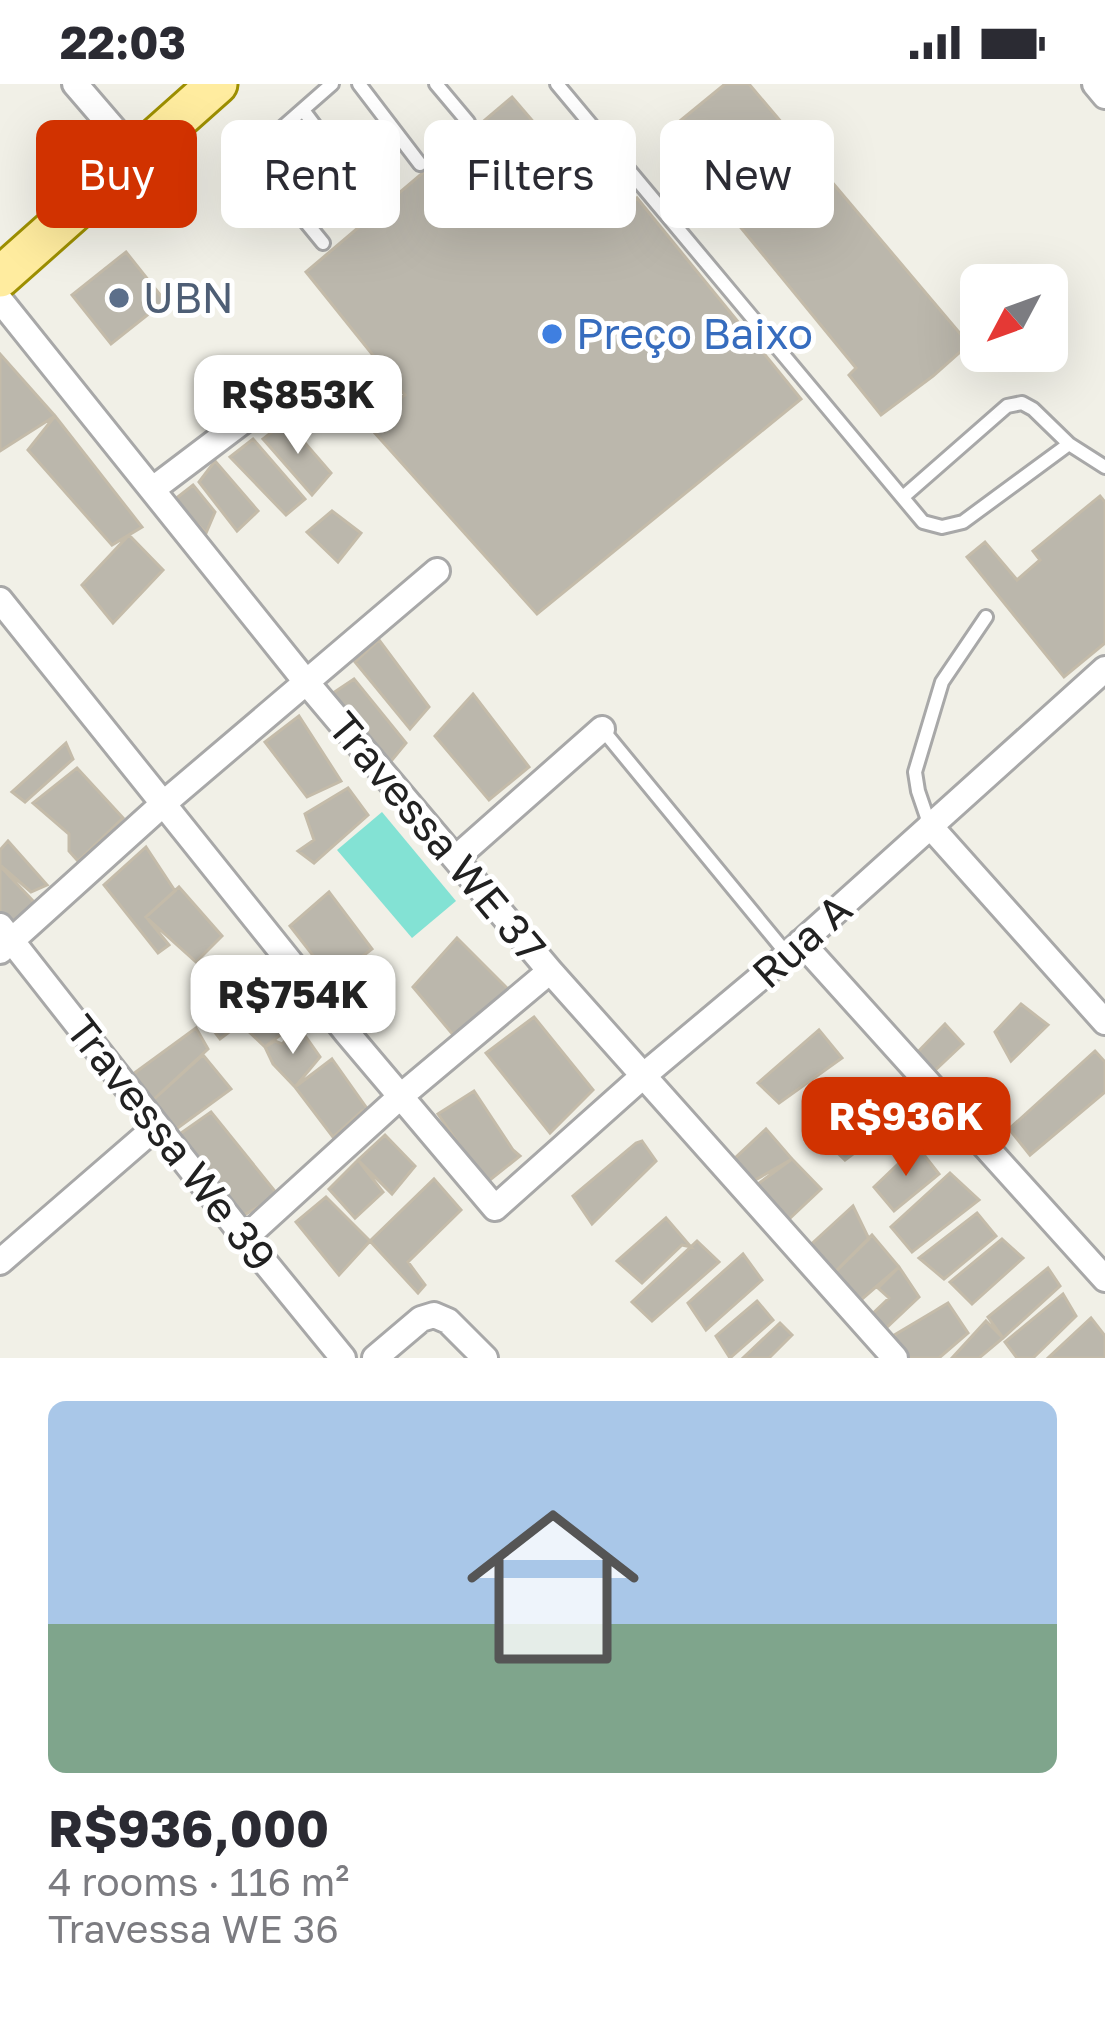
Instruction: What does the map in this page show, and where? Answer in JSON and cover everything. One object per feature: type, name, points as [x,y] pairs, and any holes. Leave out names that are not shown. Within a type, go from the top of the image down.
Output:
[{"type":"main road","points":[[176,120],[217,84]]},
{"type":"main road","points":[[0,278],[56,228]]},
{"type":"street","points":[[74,84],[106,120]]},
{"type":"street","points":[[1095,84],[1105,96]]},
{"type":"street","name":"Travessa WE 37","points":[[0,300],[308,683],[550,971],[895,1358]]},
{"type":"street","points":[[153,489],[284,389]]},
{"type":"street","points":[[4,940],[437,571]]},
{"type":"street","points":[[0,600],[401,1096]]},
{"type":"street","name":"Rua A","points":[[401,1096],[495,1208],[1102,676]]},
{"type":"street","points":[[456,858],[602,729]]},
{"type":"street","points":[[929,826],[1105,1022]]},
{"type":"street","name":"Travessa We 39","points":[[4,940],[344,1358]]},
{"type":"street","points":[[795,948],[1105,1279]]},
{"type":"street","points":[[244,1238],[401,1096],[550,971]]},
{"type":"street","points":[[0,1262],[157,1126]]},
{"type":"street","points":[[374,1358],[421,1319],[434,1315],[448,1321],[485,1358]]},
{"type":"lane","points":[[323,243],[251,155],[332,84]]},
{"type":"lane","points":[[359,84],[420,164]]},
{"type":"lane","points":[[436,84],[466,120]]},
{"type":"lane","points":[[557,84],[923,522],[941,527],[963,522],[1069,444]]},
{"type":"lane","points":[[303,110],[310,120]]},
{"type":"lane","points":[[903,496],[1007,406],[1022,403],[1069,444],[1105,467]]},
{"type":"lane","points":[[929,826],[915,772],[942,682],[986,617]]},
{"type":"lane","points":[[602,729],[795,948]]},
{"type":"shaded area","points":[[382,812],[456,901],[412,938],[337,850]]},
{"type":"building","points":[[725,84],[749,84],[779,120],[681,120]]},
{"type":"building","name":"Preço Baixo","points":[[512,97],[532,120],[485,120]]},
{"type":"building","name":"Preço Baixo","points":[[424,172],[424,228],[636,228],[637,198],[801,399],[537,614],[365,422],[405,395],[306,272],[358,228],[400,228],[400,192]]},
{"type":"building","points":[[834,184],[960,333],[960,352],[881,415],[849,375],[856,368],[741,228],[834,228]]},
{"type":"building","name":"UBN","points":[[126,252],[165,301],[111,344],[72,295]]},
{"type":"building","points":[[0,354],[55,416],[0,451]]},
{"type":"building","points":[[55,416],[142,527],[112,545],[28,450]]},
{"type":"building","points":[[286,421],[331,473],[312,495],[263,439]]},
{"type":"building","points":[[253,439],[305,499],[286,515],[230,457]]},
{"type":"building","points":[[215,461],[258,511],[237,531],[199,482]]},
{"type":"building","points":[[193,485],[215,512],[206,533],[174,500]]},
{"type":"building","points":[[1100,496],[1105,502],[1105,643],[1064,677],[967,557],[985,542],[1017,580],[1040,560],[1033,551]]},
{"type":"building","points":[[332,511],[361,533],[338,562],[307,532]]},
{"type":"building","points":[[129,535],[163,570],[113,623],[82,585]]},
{"type":"building","points":[[379,640],[429,707],[410,729],[355,662]]},
{"type":"building","points":[[354,679],[406,743],[387,766],[330,695]]},
{"type":"building","points":[[473,694],[529,767],[489,800],[435,736]]},
{"type":"building","points":[[299,716],[341,781],[307,797],[265,742]]},
{"type":"building","points":[[66,743],[73,759],[25,802],[12,792]]},
{"type":"building","points":[[77,768],[123,818],[78,861],[69,851],[69,834],[33,803]]},
{"type":"building","points":[[348,788],[368,815],[314,863],[298,851],[314,840],[305,814]]},
{"type":"building","points":[[8,841],[47,885],[31,892],[0,865],[0,850]]},
{"type":"building","points":[[146,847],[175,891],[146,917],[169,945],[158,953],[104,885]]},
{"type":"building","points":[[0,866],[36,904],[7,927],[0,916]]},
{"type":"building","points":[[179,887],[222,936],[196,962],[146,917]]},
{"type":"building","points":[[329,892],[372,949],[332,980],[290,926]]},
{"type":"building","points":[[457,938],[508,989],[455,1037],[413,987]]},
{"type":"building","points":[[254,969],[277,996],[220,1039],[207,1022]]},
{"type":"building","points":[[274,1001],[293,1025],[265,1047],[244,1027]]},
{"type":"building","points":[[1021,1004],[1048,1025],[1011,1061],[995,1032]]},
{"type":"building","points":[[534,1017],[593,1090],[550,1133],[486,1053]]},
{"type":"building","points":[[945,1024],[963,1044],[928,1077],[914,1056]]},
{"type":"building","points":[[299,1027],[320,1057],[295,1087],[273,1064],[265,1047],[275,1041],[282,1044]]},
{"type":"building","points":[[196,1028],[208,1049],[152,1101],[129,1077]]},
{"type":"building","points":[[819,1030],[842,1058],[779,1103],[758,1083]]},
{"type":"building","points":[[1095,1051],[1105,1062],[1105,1092],[1030,1155],[1009,1129]]},
{"type":"building","points":[[203,1055],[231,1089],[175,1130],[152,1101]]},
{"type":"building","points":[[332,1059],[368,1110],[333,1137],[295,1087]]},
{"type":"building","points":[[474,1091],[520,1156],[486,1183],[438,1114]]},
{"type":"building","points":[[869,1091],[896,1122],[845,1160],[820,1136]]},
{"type":"building","points":[[211,1112],[278,1195],[239,1218],[174,1138]]},
{"type":"building","points":[[766,1129],[792,1159],[750,1183],[732,1161]]},
{"type":"building","points":[[385,1135],[415,1166],[392,1194],[358,1160]]},
{"type":"building","points":[[642,1141],[656,1161],[592,1224],[573,1196]]},
{"type":"building","points":[[917,1146],[939,1174],[894,1211],[874,1187]]},
{"type":"building","points":[[792,1159],[821,1189],[786,1222],[751,1189]]},
{"type":"building","points":[[358,1160],[383,1192],[355,1218],[329,1189]]},
{"type":"building","points":[[950,1173],[979,1200],[912,1252],[891,1227]]},
{"type":"building","points":[[434,1179],[461,1210],[408,1262],[425,1285],[418,1293],[370,1241]]},
{"type":"building","points":[[326,1197],[370,1241],[339,1275],[296,1222]]},
{"type":"building","points":[[853,1206],[869,1239],[831,1276],[806,1249]]},
{"type":"building","points":[[977,1213],[996,1236],[944,1279],[919,1258]]},
{"type":"building","points":[[666,1218],[691,1247],[682,1245],[642,1283],[617,1261]]},
{"type":"building","points":[[872,1235],[899,1267],[855,1305],[831,1276]]},
{"type":"building","points":[[1002,1239],[1023,1258],[972,1304],[950,1282]]},
{"type":"building","points":[[697,1241],[719,1262],[652,1321],[632,1302]]},
{"type":"building","points":[[743,1254],[762,1280],[706,1330],[688,1303]]},
{"type":"building","points":[[899,1267],[919,1297],[884,1330],[868,1318],[889,1298],[878,1288]]},
{"type":"building","points":[[1048,1268],[1060,1286],[1003,1338],[988,1317]]},
{"type":"building","points":[[1063,1294],[1076,1316],[1033,1358],[1017,1358],[1005,1342]]},
{"type":"building","points":[[757,1301],[773,1320],[730,1358],[716,1336]]},
{"type":"building","points":[[948,1303],[968,1333],[939,1358],[900,1358],[881,1343]]},
{"type":"building","points":[[1091,1318],[1105,1336],[1105,1358],[1048,1358]]},
{"type":"building","points":[[986,1321],[1003,1338],[979,1358],[952,1358]]},
{"type":"building","points":[[780,1323],[792,1335],[769,1358],[743,1358]]},
{"type":"place","name":"UBN","points":[[119,298]]},
{"type":"place","name":"Preço Baixo","points":[[552,334]]}]
